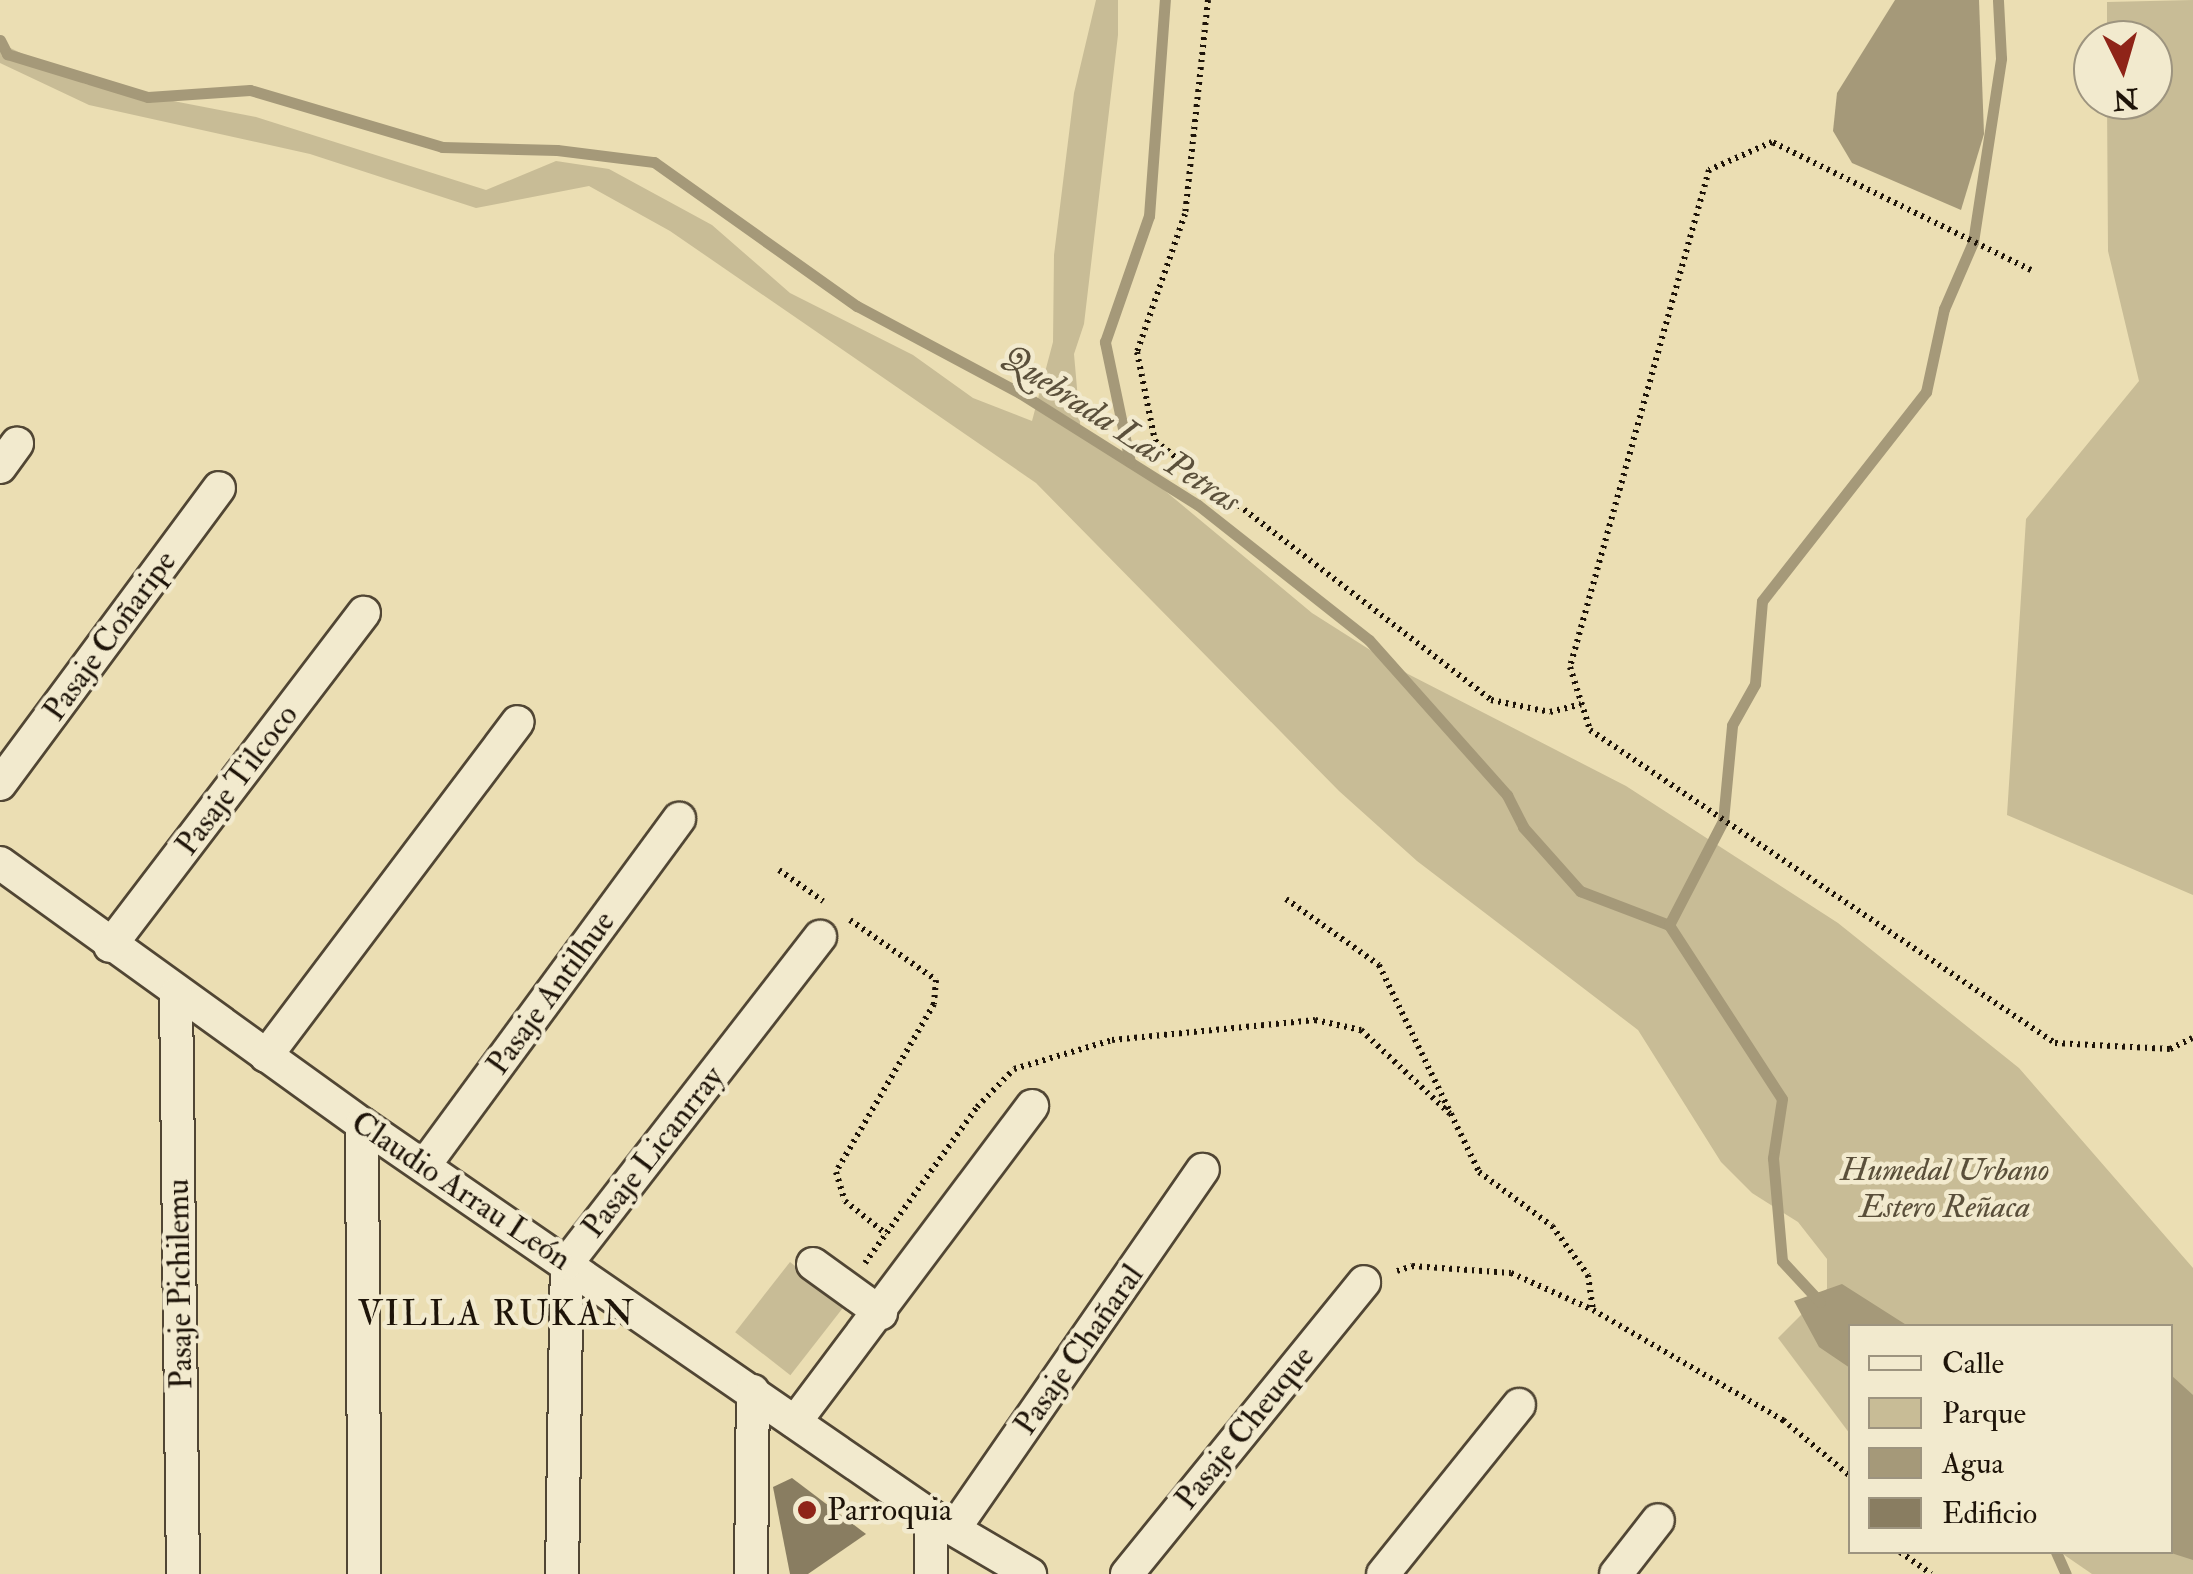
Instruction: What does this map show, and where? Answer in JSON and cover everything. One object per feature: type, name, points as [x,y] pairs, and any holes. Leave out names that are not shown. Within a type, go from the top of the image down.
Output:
[{"type":"street","name":"Pasaje Coñaripe","points":[[0,784],[219,488]]},
{"type":"street","name":"Pasaje Tilcoco","points":[[110,946],[364,614]]},
{"type":"street","points":[[266,1056],[518,722]]},
{"type":"street","name":"Pasaje Antilhue","points":[[424,1166],[679,819]]},
{"type":"street","name":"Claudio Arrau León","points":[[0,863],[176,994],[362,1124],[942,1522],[1030,1574]]},
{"type":"street","name":"Pasaje Licanrray","points":[[562,1574],[566,1263],[831,926]]},
{"type":"street","name":"Pasaje Pichilemu","points":[[176,994],[183,1574]]},
{"type":"street","points":[[795,1422],[1032,1106]]},
{"type":"street","points":[[362,1124],[364,1574]]},
{"type":"street","name":"Pasaje Chañaral","points":[[942,1522],[1204,1170]]},
{"type":"street","points":[[813,1264],[881,1312]]},
{"type":"street","name":"Pasaje Cheuque","points":[[1127,1574],[1364,1282]]},
{"type":"street","points":[[752,1574],[753,1391]]},
{"type":"street","points":[[1383,1574],[1519,1405]]},
{"type":"street","points":[[1616,1574],[1658,1520]]},
{"type":"street","points":[[931,1574],[942,1522]]},
{"type":"path","points":[[1208,0],[1184,214],[1137,352],[1155,441],[1491,700],[1550,712],[1582,704]]},
{"type":"path","points":[[2032,270],[1772,142],[1709,170],[1570,668],[1590,730],[2055,1043],[2170,1049],[2193,1038]]},
{"type":"path","points":[[779,870],[826,903]]},
{"type":"path","points":[[1286,899],[1379,965],[1479,1172],[1552,1226],[1588,1275],[1594,1310]]},
{"type":"path","points":[[831,926],[936,980],[934,1004],[836,1172],[845,1201],[886,1234]]},
{"type":"path","points":[[847,1288],[977,1107],[1014,1069],[1112,1040],[1316,1020],[1361,1030],[1450,1114]]},
{"type":"path","points":[[1364,1282],[1412,1266],[1511,1273],[1594,1310],[1783,1420],[1848,1474]]},
{"type":"path","points":[[1903,1554],[1931,1574]]},
{"type":"green space","name":"Humedal Urbano Estero Reñaca","points":[[1096,0],[1118,0],[1118,35],[1084,324],[1074,354],[1081,434],[1152,480],[1312,613],[1408,674],[1626,786],[1838,923],[2019,1068],[2193,1268],[2193,1574],[2092,1574],[2063,1554],[2173,1554],[2173,1324],[1848,1324],[1848,1431],[1778,1338],[1827,1289],[1827,1259],[1798,1222],[1752,1193],[1721,1162],[1638,1030],[1417,861],[1339,791],[1036,483],[670,231],[589,186],[476,208],[310,154],[89,105],[0,63],[0,43],[85,84],[256,117],[486,190],[556,161],[609,169],[712,225],[790,293],[913,355],[973,398],[1032,421],[1053,342],[1054,255],[1074,93]]},
{"type":"green space","points":[[2193,0],[2193,895],[2007,815],[2026,519],[2139,381],[2108,251],[2107,120],[2173,120],[2173,20],[2107,20],[2107,2]]},
{"type":"green space","points":[[790,1262],[845,1305],[790,1375],[735,1332]]},
{"type":"water","points":[[1895,0],[1979,0],[1984,134],[1961,210],[1852,163],[1833,131],[1837,93]]},
{"type":"water","points":[[1842,1284],[1905,1324],[1848,1324],[1848,1367],[1819,1347],[1794,1301]]},
{"type":"water","points":[[2173,1377],[2193,1395],[2193,1560],[2173,1554]]},
{"type":"building","name":"Parroquia","points":[[792,1478],[866,1534],[808,1574],[790,1574],[773,1487]]},
{"type":"waterway","points":[[1130,462],[1105,342],[1149,216],[1165,0]]},
{"type":"waterway","points":[[1669,925],[1723,821],[1732,725],[1755,684],[1762,601],[1926,392],[1944,309],[1973,242],[2001,58],[1998,0]]},
{"type":"waterway","name":"Quebrada Las Petras","points":[[0,40],[7,54],[148,97],[250,90],[442,147],[557,150],[654,162],[857,306],[1020,393],[1198,505],[1369,640],[1507,795],[1523,827],[1580,891],[1669,925],[1782,1099],[1773,1158],[1782,1261],[1820,1302]]},
{"type":"waterway","name":"Quebrada Las Petras","points":[[2057,1554],[2066,1574]]},
{"type":"place","name":"Parroquia","points":[[807,1510]]},
{"type":"district","name":"VILLA RUKAN","points":[[497,1314]]}]
